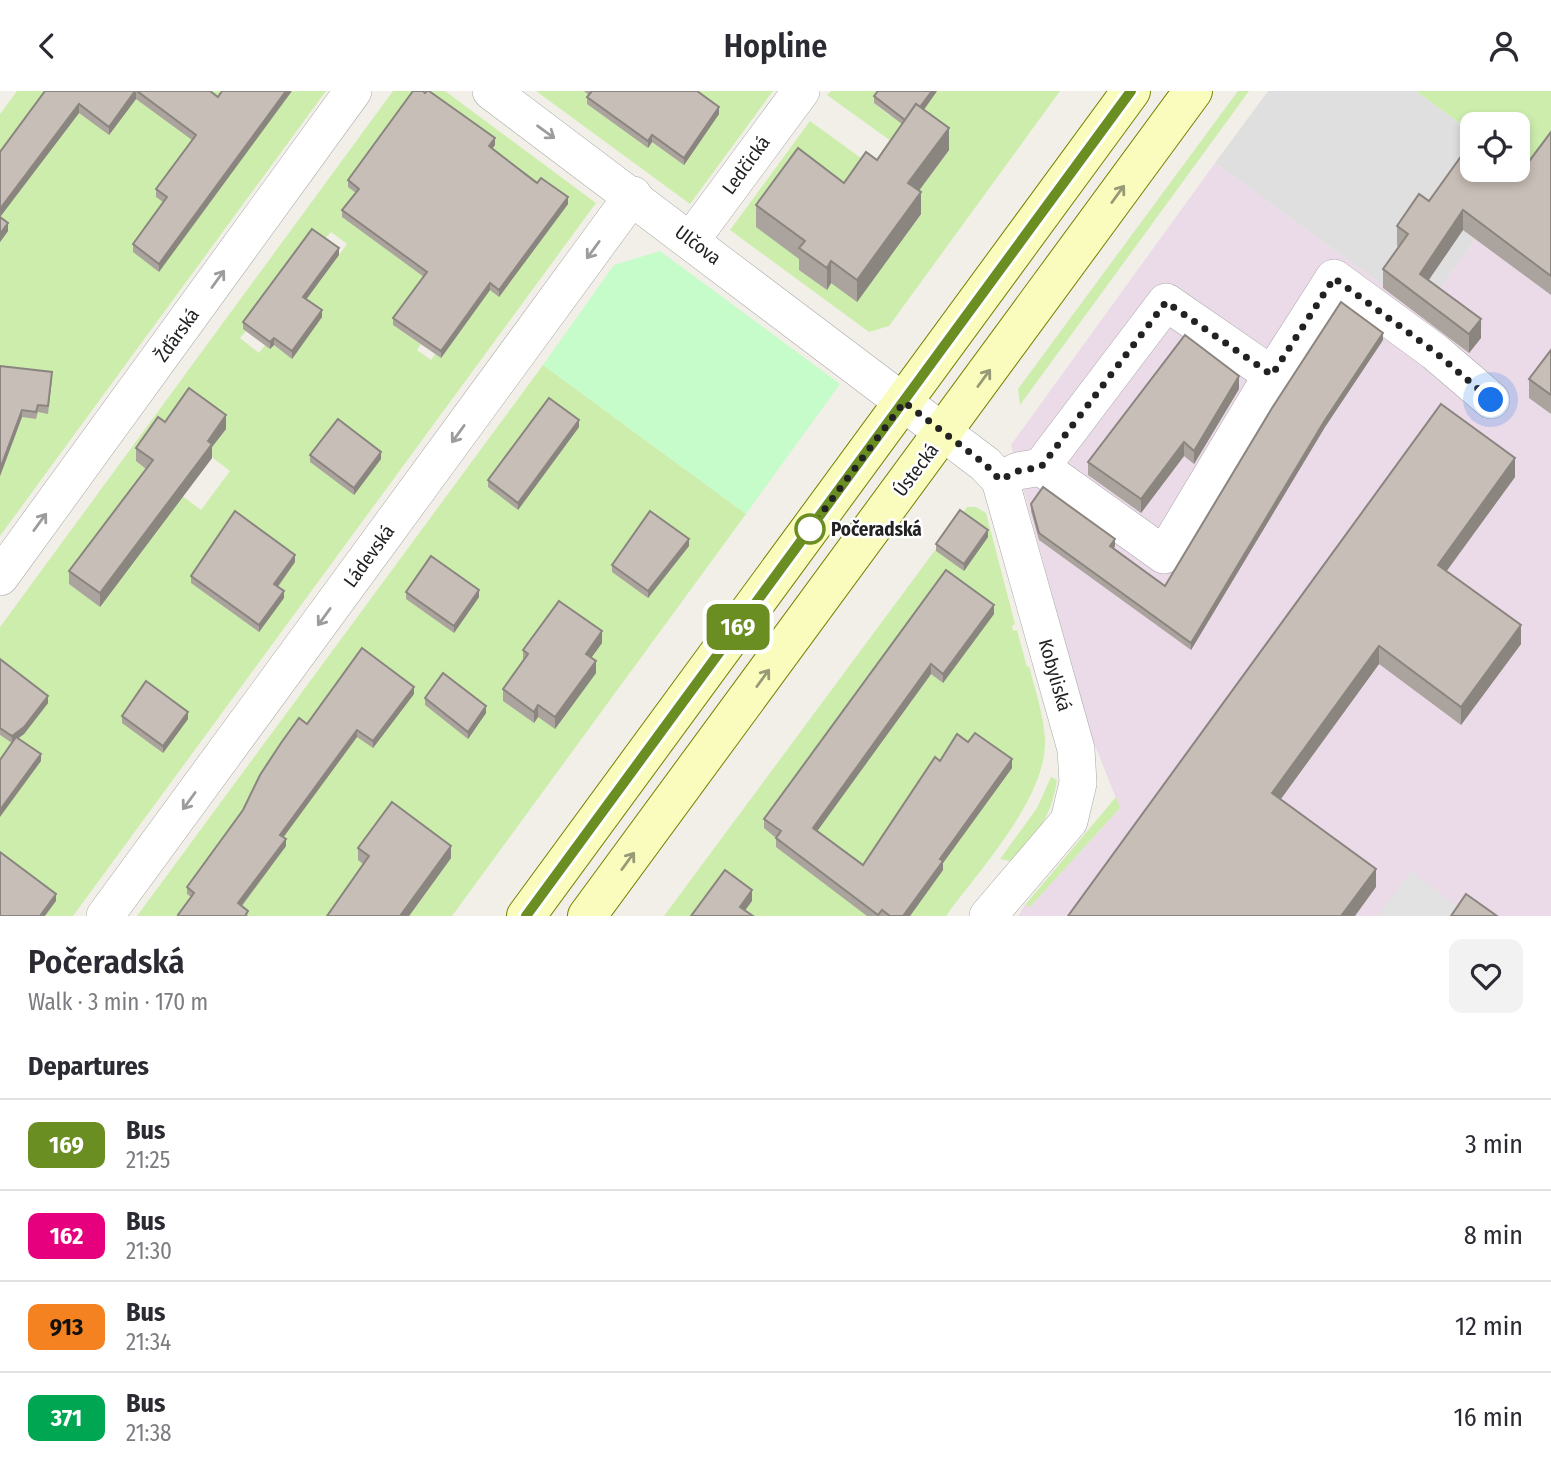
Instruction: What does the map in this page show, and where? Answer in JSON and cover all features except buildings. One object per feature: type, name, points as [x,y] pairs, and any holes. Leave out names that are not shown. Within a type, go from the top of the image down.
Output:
[{"type":"main road","points":[[526,916],[1131,91]]},
{"type":"main road","name":"Ústecká","points":[[587,916],[1193,91]]},
{"type":"street","name":"Žďárská","points":[[0,577],[353,91]]},
{"type":"street","name":"Ulčova","points":[[491,91],[633,195],[944,433]]},
{"type":"street","name":"Ledčická","points":[[691,240],[801,91]]},
{"type":"street","name":"Ládevská","points":[[105,916],[633,195]]},
{"type":"street","points":[[1041,467],[1164,555],[1272,375],[1334,278],[1435,352],[1491,400]]},
{"type":"street","points":[[944,433],[1000,480],[1018,471],[1041,467],[1166,302],[1272,375]]},
{"type":"street","name":"Kobyliská","points":[[988,916],[1069,821],[1078,783],[1076,749],[1000,480]]},
{"type":"shaded area","points":[[1268,91],[1416,91],[1460,123],[1460,182],[1515,182],[1443,285],[1411,306],[1215,163]]},
{"type":"shaded area","points":[[1551,130],[1551,916],[1018,916],[1025,905],[1030,907],[1120,808],[1090,733],[1011,445],[1215,163],[1411,306],[1443,285],[1515,182],[1530,182],[1530,160]]},
{"type":"shaded area","points":[[1411,871],[1457,906],[1450,916],[1377,916]]},
{"type":"green space","points":[[17,91],[326,91],[0,536],[0,114]]},
{"type":"green space","points":[[393,91],[445,91],[596,203],[73,916],[45,916],[56,901],[0,865],[0,735],[12,743],[0,666],[0,627]],"holes":[[[331,232],[347,244],[303,304],[293,358],[274,345],[270,349],[265,345],[259,353],[240,338]],[[393,325],[460,331],[441,358],[435,354],[431,360],[417,350],[421,344]],[[211,449],[213,458],[230,471],[201,510],[136,461]],[[149,541],[100,606],[69,584]]]},
{"type":"green space","points":[[536,91],[773,91],[690,204]]},
{"type":"green space","points":[[831,91],[875,91],[880,95],[874,103],[889,115],[937,91],[1060,91],[889,326],[869,332],[730,230],[810,121],[876,169],[895,144],[827,95]]},
{"type":"green space","points":[[1238,91],[1249,91],[1020,405],[1018,389]]},
{"type":"green space","points":[[1416,91],[1551,91],[1551,131],[1530,161],[1530,112],[1460,112],[1460,123]]},
{"type":"green space","points":[[660,251],[840,384],[746,514],[543,365],[614,265]]},
{"type":"green space","points":[[543,365],[746,514],[452,916],[137,916]]},
{"type":"green space","points":[[967,507],[976,507],[986,513],[1015,624],[1012,626],[1013,631],[1017,630],[1027,667],[1029,666],[1044,731],[1043,762],[1035,785],[1009,833],[946,916],[664,916]]},
{"type":"green space","points":[[1051,777],[1057,780],[1055,792],[1037,834],[1015,862],[1000,859],[1037,808]]},
{"type":"green space","points":[[1116,797],[1120,808],[1030,907],[1025,905]]},
{"type":"bus line","name":"169","points":[[526,916],[1131,91]]},
{"type":"place","name":"Počeradská","points":[[810,529]]},
{"type":"route","points":[[810,529],[904,402],[985,464],[1000,480],[1018,471],[1041,467],[1166,302],[1272,375],[1334,278],[1435,352],[1491,400]]}]
